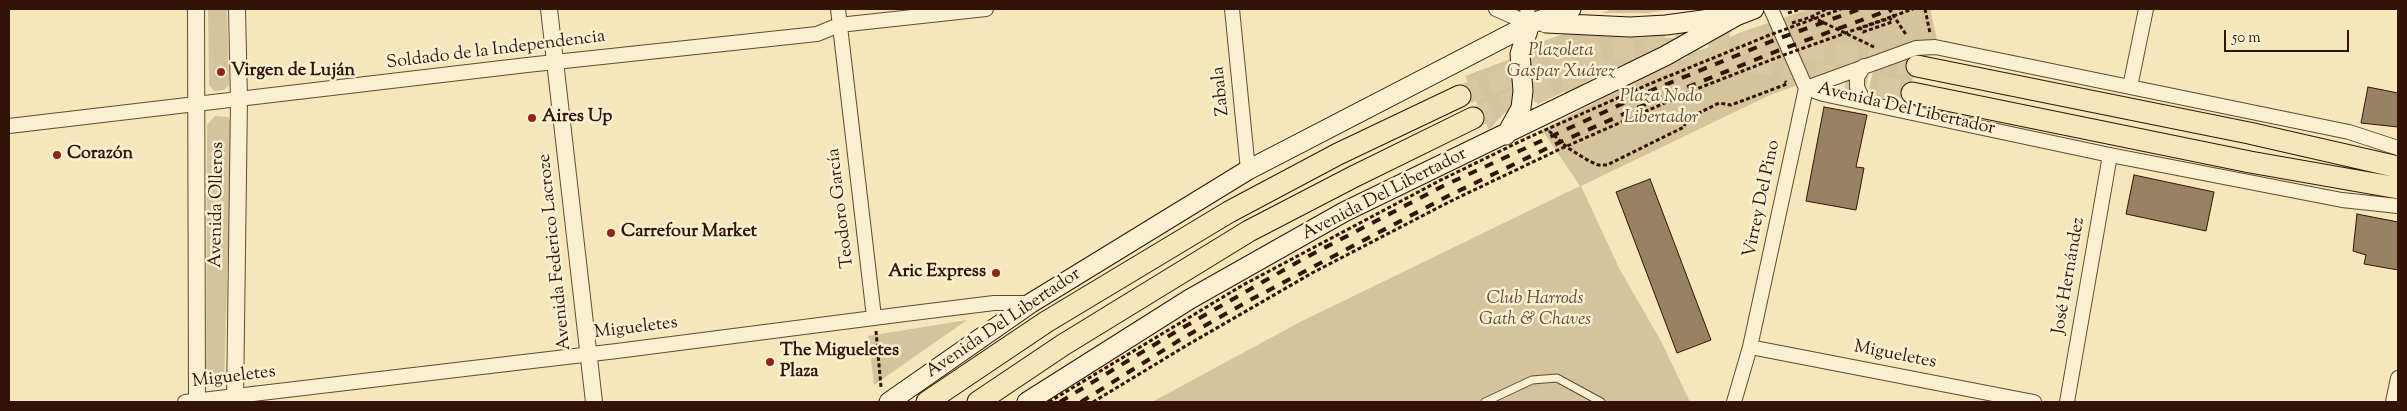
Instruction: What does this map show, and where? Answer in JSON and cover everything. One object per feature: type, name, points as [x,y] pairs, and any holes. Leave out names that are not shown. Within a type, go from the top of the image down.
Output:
[{"type":"main road","name":"Avenida Del Libertador","points":[[885,398],[1032,303],[1248,170],[1528,16],[1571,9]]},
{"type":"main road","name":"Avenida Del Libertador","points":[[1027,402],[1099,355],[1265,256],[1344,212],[1666,56],[1736,16],[1754,9]]},
{"type":"main road","points":[[1506,135],[1521,108],[1523,91],[1520,54],[1528,16],[1574,23],[1630,27],[1666,25],[1736,16]]},
{"type":"main road","points":[[1917,66],[2249,133],[2398,167]]},
{"type":"main road","name":"Avenida Del Libertador","points":[[1912,93],[2250,162],[2398,188]]},
{"type":"main road","name":"Avenida Del Libertador","points":[[927,402],[1046,322],[1230,212],[1338,154],[1460,96]]},
{"type":"main road","name":"Avenida Del Libertador","points":[[978,402],[1139,297],[1249,231],[1473,118]]},
{"type":"street","name":"Avenida Olleros","points":[[193,402],[196,9]]},
{"type":"street","name":"Avenida Olleros","points":[[235,399],[239,100],[237,9]]},
{"type":"street","name":"Avenida Federico Lacroze","points":[[549,9],[594,402]]},
{"type":"street","name":"Teodoro García","points":[[838,9],[874,317]]},
{"type":"street","name":"Soldado de la Independencia","points":[[9,126],[196,106],[555,62],[817,34],[839,25],[986,9]]},
{"type":"street","name":"Zabala","points":[[1232,9],[1248,170]]},
{"type":"street","points":[[1496,9],[1528,16]]},
{"type":"street","points":[[1771,9],[1806,88]]},
{"type":"street","points":[[2130,87],[2146,9]]},
{"type":"street","name":"Avenida Del Libertador","points":[[1806,88],[1933,41],[2130,87],[2349,132],[2398,148]]},
{"type":"street","points":[[1864,66],[1857,76],[1857,88],[1864,102]]},
{"type":"street","name":"Avenida Del Libertador","points":[[1806,88],[2110,155],[2342,200],[2398,206]]},
{"type":"street","name":"Virrey Del Pino","points":[[1734,402],[1750,347],[1806,88]]},
{"type":"street","name":"José Hernández","points":[[2067,402],[2110,155]]},
{"type":"street","name":"Migueletes","points":[[193,402],[235,399],[874,317],[994,303],[1032,303]]},
{"type":"street","name":"Migueletes","points":[[1750,347],[2034,402]]},
{"type":"street","points":[[2393,402],[2398,378]]},
{"type":"lane","points":[[1485,402],[1532,380],[1557,378],[1601,402]]},
{"type":"path","points":[[1765,33],[1811,17],[1826,9]]},
{"type":"path","points":[[1049,402],[1243,285],[1439,180],[1525,139],[1647,85],[1767,36],[1841,9]]},
{"type":"path","points":[[1889,9],[1909,40],[1903,42]]},
{"type":"path","points":[[1093,402],[1188,344],[1312,273],[1451,201],[1558,150],[1694,90],[1912,9]]},
{"type":"path","points":[[1924,9],[1933,41]]},
{"type":"path","points":[[1811,17],[1850,37],[1882,50]]},
{"type":"path","points":[[1890,18],[1892,22],[1863,32],[1860,28],[1890,18]]},
{"type":"path","points":[[1923,37],[1933,41]]},
{"type":"path","points":[[1538,119],[1568,148],[1593,163],[1607,165],[1684,127],[1687,119],[1719,103],[1731,104],[1787,84],[1782,73],[1798,68]]},
{"type":"path","points":[[874,317],[885,398]]},
{"type":"green space","points":[[208,9],[227,9],[229,85],[224,90],[214,91],[209,85]]},
{"type":"green space","points":[[1612,9],[1674,9],[1648,13],[1602,13]]},
{"type":"green space","name":"Club Harrods Gath & Chaves","points":[[1809,9],[1930,9],[1937,39],[1924,40],[1770,95],[1581,186],[1619,268],[1661,341],[1690,402],[1152,402],[1300,322],[1580,186],[1542,130],[1644,77],[1739,33]]},
{"type":"green space","name":"Plazoleta Gaspar Xuárez","points":[[1563,34],[1679,38],[1538,104],[1535,101],[1531,48],[1533,45]]},
{"type":"green space","points":[[1917,53],[1909,100],[1873,93],[1869,88],[1873,72]]},
{"type":"green space","points":[[1513,58],[1514,92],[1507,110],[1489,130],[1465,76]]},
{"type":"green space","points":[[215,116],[228,117],[232,124],[224,383],[206,384],[207,125]]},
{"type":"green space","points":[[967,320],[874,385],[868,336]]},
{"type":"building","points":[[2368,87],[2398,93],[2398,127],[2361,123]]},
{"type":"building","points":[[1824,107],[1867,115],[1856,167],[1864,168],[1856,210],[1806,201]]},
{"type":"building","points":[[2134,175],[2214,192],[2206,231],[2126,214]]},
{"type":"building","points":[[1650,179],[1711,340],[1677,353],[1616,192]]},
{"type":"building","points":[[2357,214],[2398,222],[2398,270],[2364,264],[2366,255],[2353,251]]},
{"type":"tunnel","points":[[1460,96],[1508,77],[1588,54],[1640,46],[1680,43],[1723,41],[1756,44],[1837,53],[1917,66]]},
{"type":"tunnel","points":[[1473,118],[1527,94],[1592,75],[1637,66],[1715,59],[1782,66],[1912,93]]},
{"type":"railway","points":[[1060,402],[1177,331],[1303,259],[1443,186],[1650,91],[1772,41],[1860,9]]},
{"type":"railway","points":[[1081,402],[1183,338],[1252,299],[1448,196],[1556,144],[1653,101],[1777,51],[1892,9]]},
{"type":"place","name":"Virgen de Luján","points":[[221,72]]},
{"type":"place","name":"Aires Up","points":[[532,118]]},
{"type":"place","name":"Corazón","points":[[57,155]]},
{"type":"place","name":"Carrefour Market","points":[[611,233]]},
{"type":"place","name":"Aric Express","points":[[996,273]]},
{"type":"place","name":"The Migueletes Plaza","points":[[770,362]]},
{"type":"park label","name":"Plaza Nodo Libertador","points":[[1661,108]]}]
